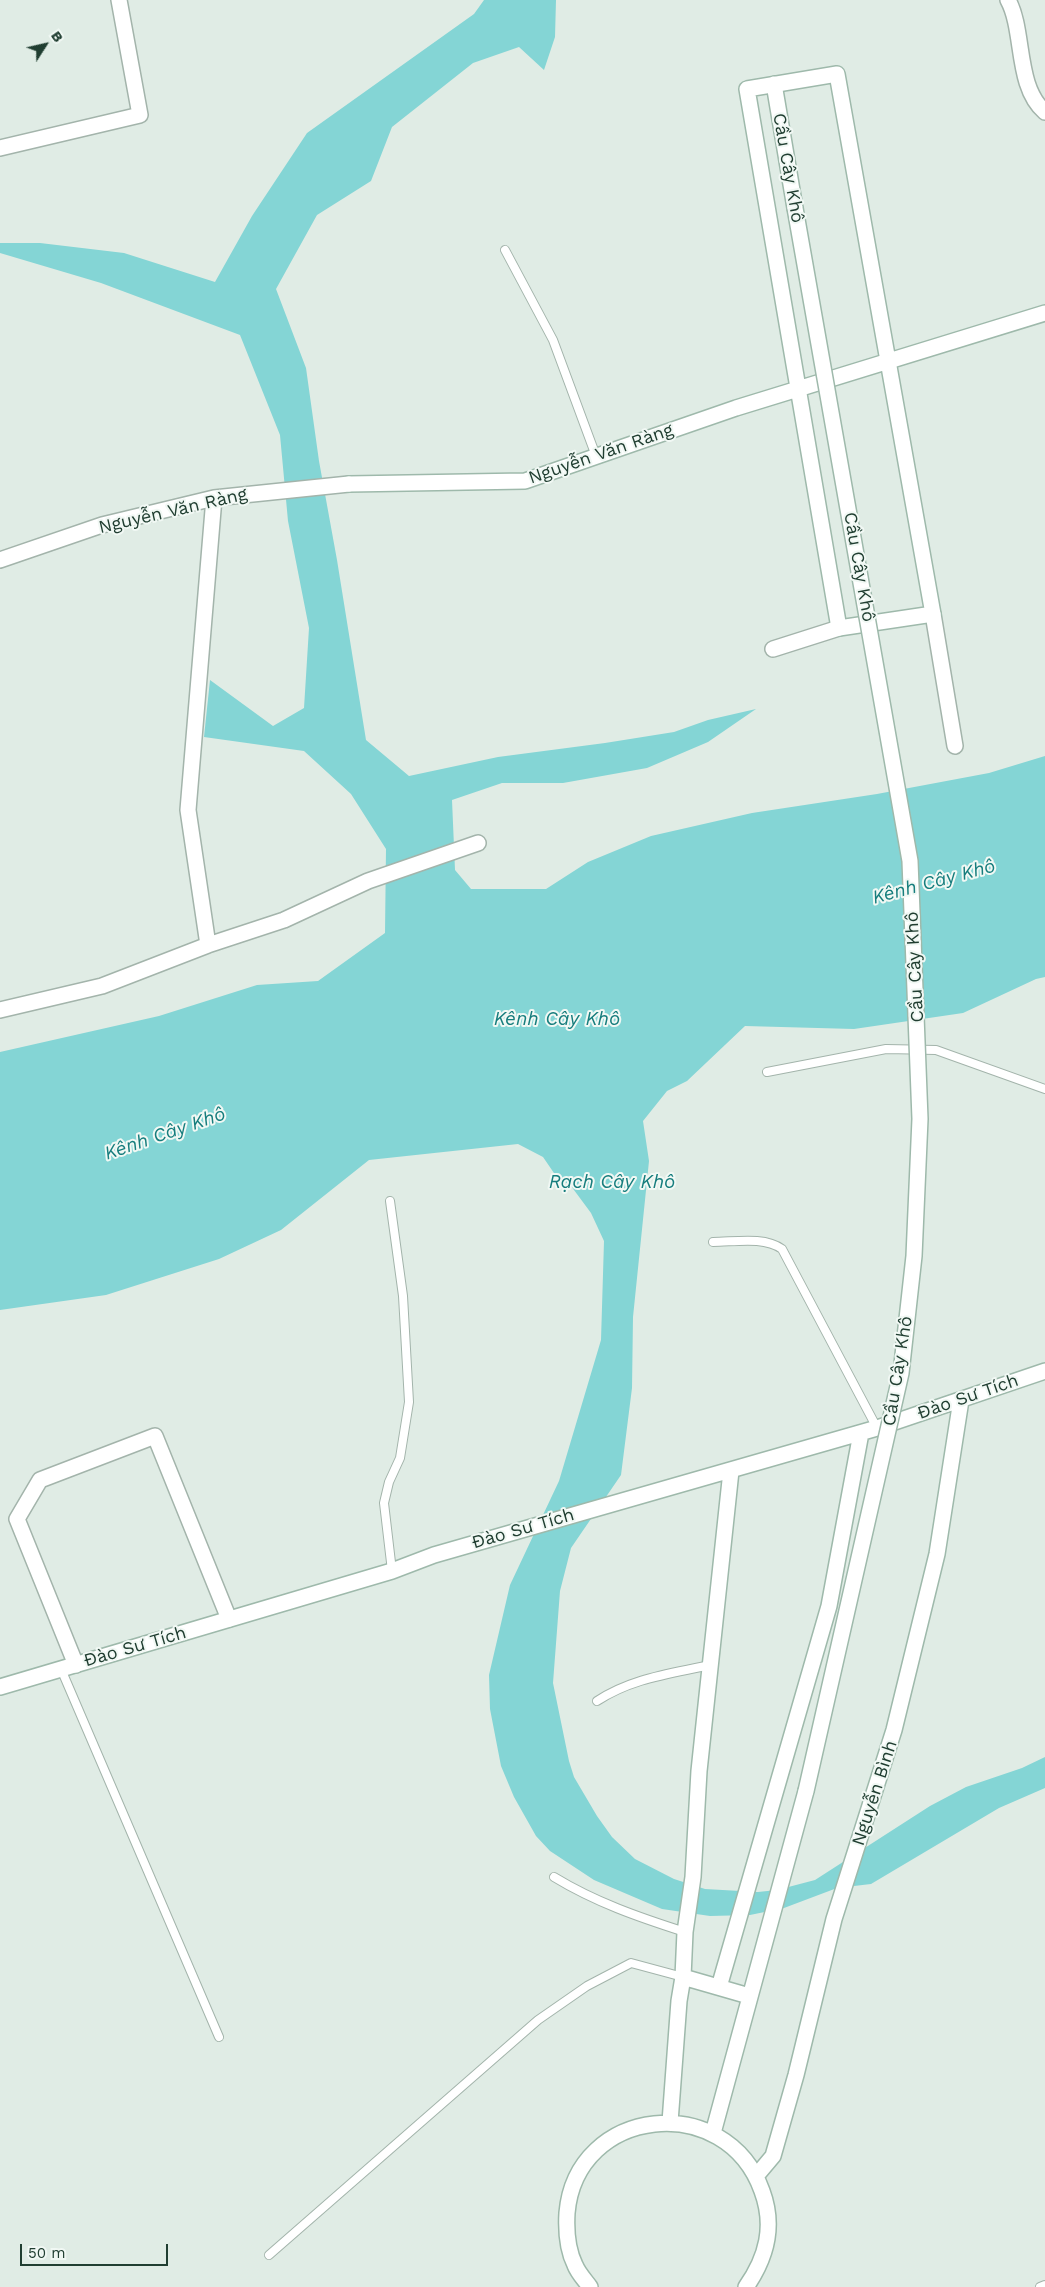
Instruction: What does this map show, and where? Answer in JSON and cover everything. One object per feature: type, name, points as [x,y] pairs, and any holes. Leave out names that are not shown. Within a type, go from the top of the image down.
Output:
[{"type":"main road","points":[[0,148],[140,115],[119,0]]},
{"type":"main road","points":[[1008,0],[1027,82],[1034,100],[1045,112]]},
{"type":"main road","points":[[839,628],[747,89],[837,74],[889,361],[955,746]]},
{"type":"main road","name":"Cầu Cây Khô","points":[[713,2133],[806,1791],[901,1373],[914,1256],[920,1119],[910,861],[774,84]]},
{"type":"main road","name":"Nguyễn Văn Ràng","points":[[0,560],[102,526],[214,498],[349,484],[525,481],[799,389],[1045,313]]},
{"type":"main road","points":[[208,944],[188,810],[214,498]]},
{"type":"main road","points":[[773,649],[839,628],[933,614]]},
{"type":"main road","points":[[0,1010],[102,986],[208,944],[284,920],[368,881],[478,843]]},
{"type":"main road","name":"Đào Sư Tích","points":[[0,1687],[392,1572],[434,1555],[877,1428],[1045,1371]]},
{"type":"main road","name":"Nguyễn Bình","points":[[757,2175],[773,2156],[796,2075],[834,1919],[894,1730],[937,1554],[961,1400]]},
{"type":"main road","points":[[719,1987],[829,1606],[860,1433]]},
{"type":"main road","points":[[76,1665],[17,1519],[40,1480],[155,1436],[229,1619]]},
{"type":"main road","points":[[670,2122],[678,2001],[683,1977],[686,1926],[693,1877],[699,1771],[731,1471]]},
{"type":"main road","points":[[683,1977],[749,1996]]},
{"type":"main road","points":[[590,2287],[575,2265],[566,2232],[569,2198],[582,2167],[606,2142],[628,2130],[636,2126],[670,2122],[692,2125],[713,2133],[738,2150],[757,2175],[767,2205],[768,2237],[759,2268],[746,2287]]},
{"type":"lane","points":[[505,250],[553,340],[596,456]]},
{"type":"lane","points":[[767,1072],[886,1048],[936,1050],[1045,1089]]},
{"type":"lane","points":[[390,1201],[403,1296],[409,1402],[400,1458],[389,1482],[384,1503],[392,1572]]},
{"type":"lane","points":[[713,1242],[774,1243],[782,1249],[877,1428]]},
{"type":"lane","points":[[597,1702],[617,1688],[634,1682],[710,1665]]},
{"type":"lane","points":[[61,1669],[219,2037]]},
{"type":"lane","points":[[554,1877],[585,1896],[614,1908],[686,1926]]},
{"type":"lane","points":[[269,2255],[538,2020],[587,1986],[632,1963],[683,1977]]},
{"type":"lane","points":[[1040,2287],[1045,2285]]},
{"type":"water","name":"Kênh Cây Khô","points":[[484,0],[556,0],[555,37],[544,70],[519,47],[473,63],[392,127],[371,181],[317,215],[276,289],[306,368],[319,461],[366,740],[409,776],[498,757],[674,732],[708,720],[756,709],[708,742],[647,768],[563,783],[502,783],[452,800],[455,870],[471,889],[546,889],[588,862],[651,836],[752,813],[877,794],[989,773],[1045,756],[1045,977],[1036,979],[963,1013],[854,1029],[745,1026],[687,1081],[667,1091],[643,1121],[649,1161],[633,1317],[632,1388],[621,1475],[571,1548],[560,1591],[553,1683],[574,1777],[597,1816],[612,1837],[635,1859],[674,1879],[705,1889],[758,1892],[777,1890],[815,1880],[930,1806],[966,1787],[1022,1768],[1045,1757],[1045,1788],[999,1808],[871,1884],[837,1888],[784,1908],[750,1915],[710,1916],[662,1909],[594,1880],[550,1851],[536,1836],[514,1797],[501,1766],[490,1709],[489,1675],[510,1585],[559,1481],[601,1340],[604,1241],[591,1213],[571,1186],[556,1176],[543,1157],[518,1144],[369,1160],[281,1230],[219,1259],[106,1295],[0,1310],[0,1052],[159,1016],[257,985],[318,981],[385,933],[386,849],[351,794],[304,751],[204,737],[210,680],[273,726],[304,708],[309,628],[288,521],[280,435],[240,335],[101,283],[0,253],[0,243],[40,243],[124,253],[215,282],[252,216],[307,133],[474,14]]},
{"type":"water label","name":"Rạch Cây Khô","points":[[612,1182]]}]
